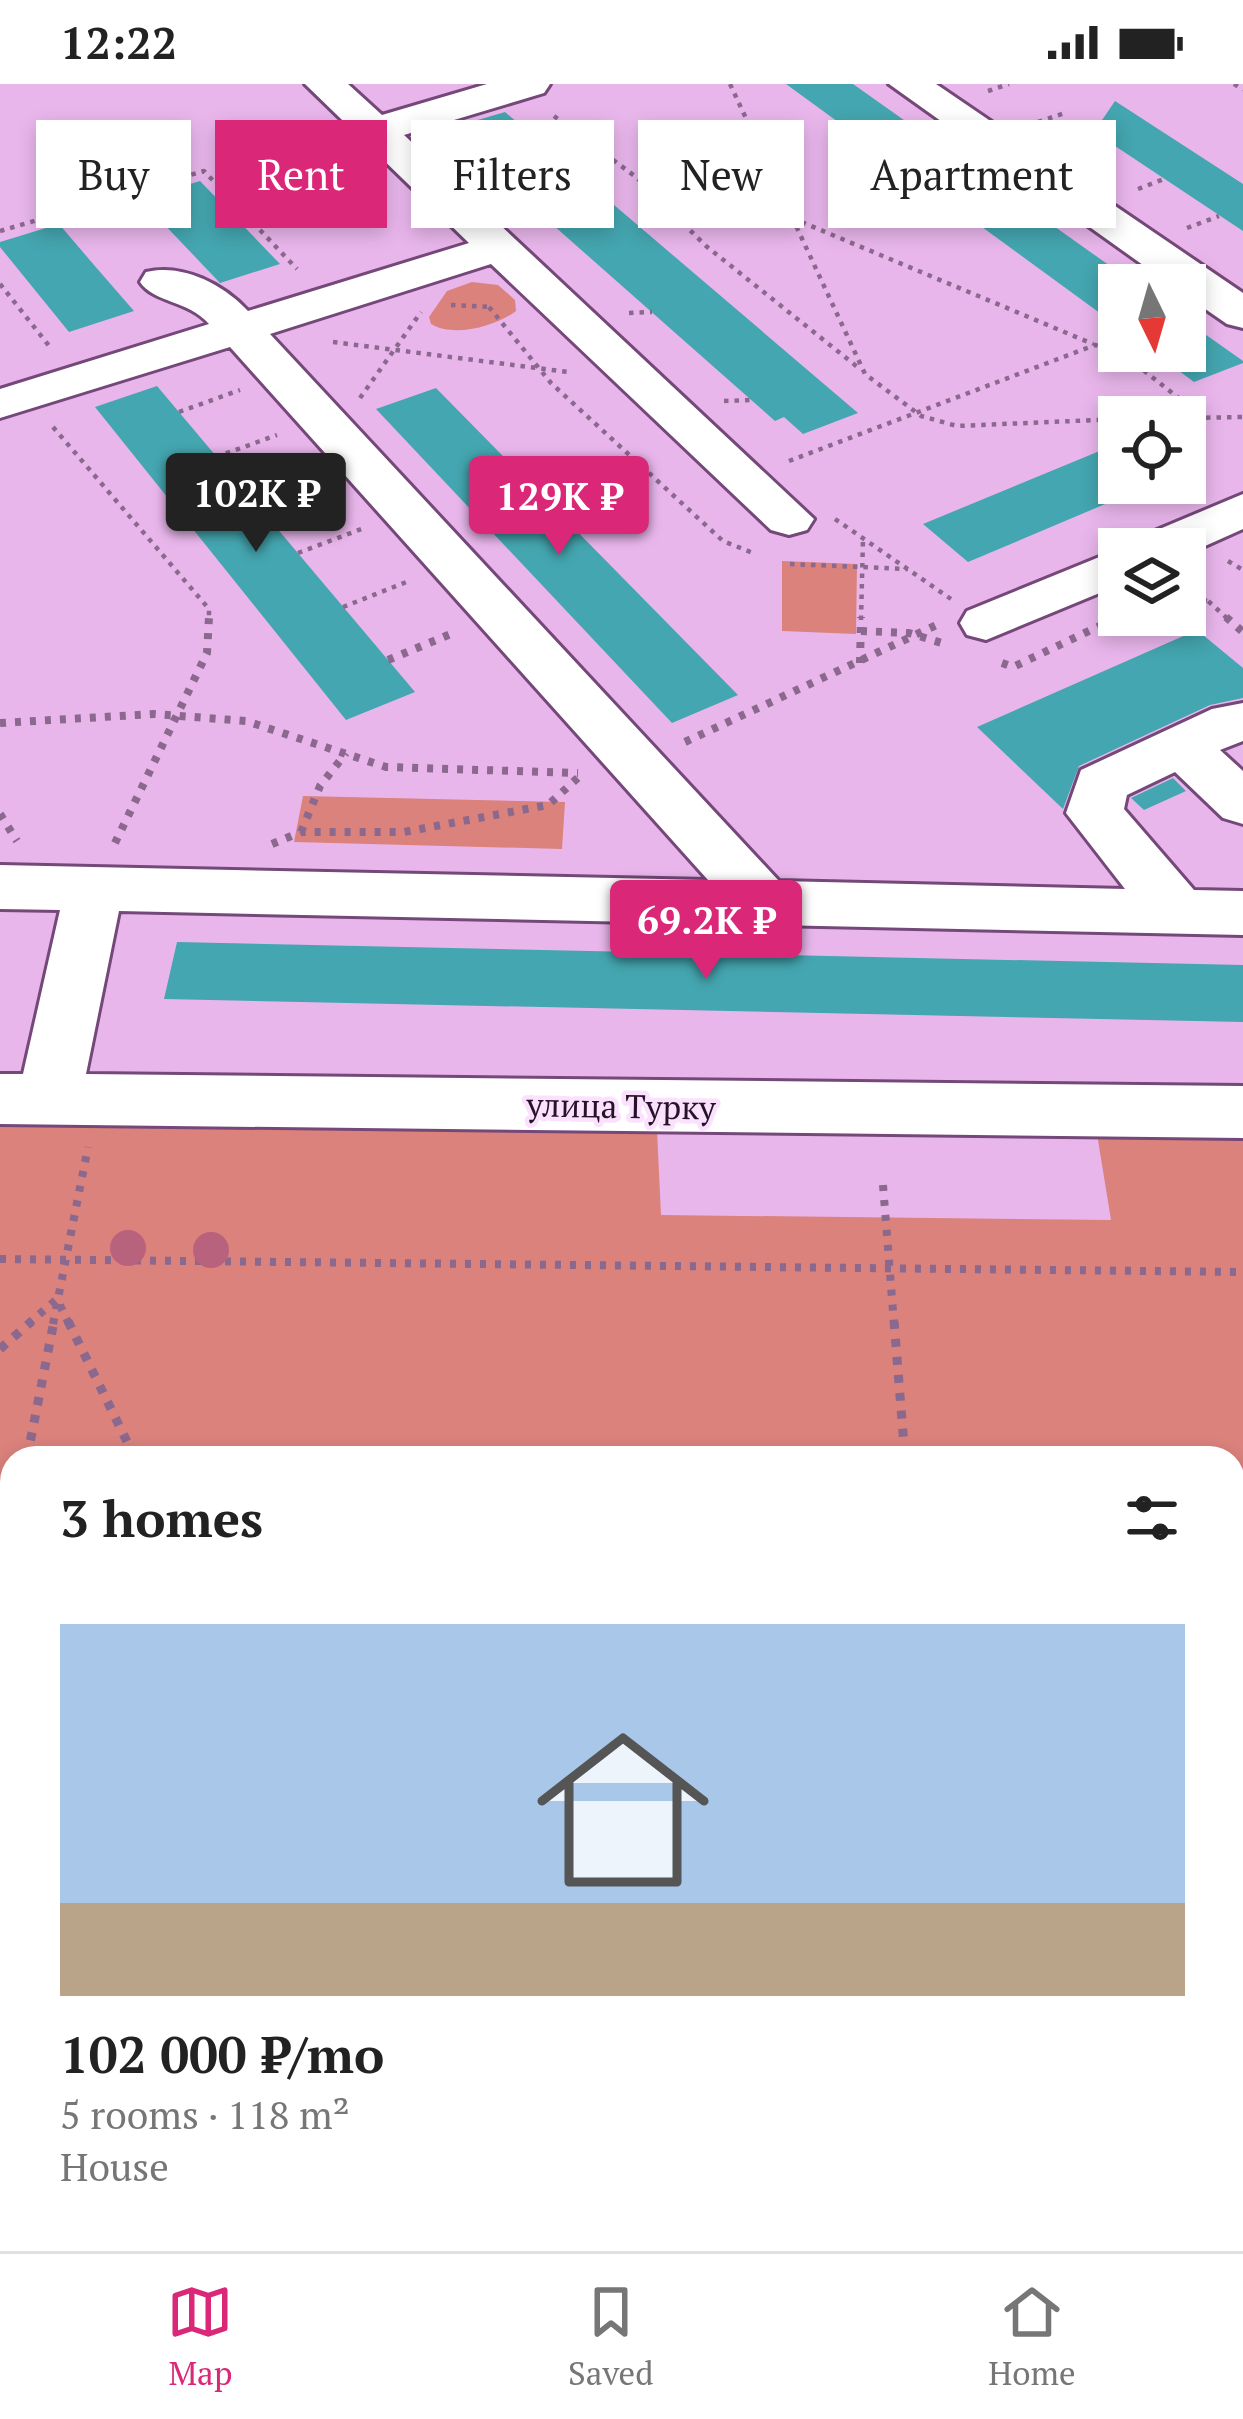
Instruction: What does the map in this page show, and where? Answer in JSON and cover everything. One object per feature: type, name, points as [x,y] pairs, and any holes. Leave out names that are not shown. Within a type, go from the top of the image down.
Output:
[{"type":"street","points":[[325,84],[363,120]]},
{"type":"street","points":[[910,84],[1243,314]]},
{"type":"street","points":[[387,127],[523,86]]},
{"type":"street","points":[[387,143],[788,519]]},
{"type":"street","points":[[13,399],[225,314],[451,263],[501,247]]},
{"type":"street","points":[[162,282],[225,314],[764,902]]},
{"type":"street","points":[[1206,551],[1243,510]]},
{"type":"street","points":[[986,622],[1098,574]]},
{"type":"street","points":[[1178,912],[1095,813],[1101,784],[1243,722]]},
{"type":"street","points":[[1181,746],[1243,804]]},
{"type":"street","points":[[0,887],[1243,913]]},
{"type":"street","points":[[46,1112],[94,889]]},
{"type":"street","name":"улица Турку","points":[[46,1112],[1243,1112]]},
{"type":"path","points":[[730,84],[747,120]]},
{"type":"path","points":[[1234,84],[1243,90]]},
{"type":"path","points":[[523,86],[597,145],[706,246],[916,413],[957,426],[1098,420]]},
{"type":"path","points":[[0,231],[204,171],[300,268],[225,314]]},
{"type":"path","points":[[804,222],[884,252],[1098,346]]},
{"type":"path","points":[[797,228],[866,374]]},
{"type":"path","points":[[255,502],[339,438],[451,263]]},
{"type":"path","points":[[0,284],[53,350]]},
{"type":"path","points":[[489,307],[493,319],[544,368],[551,383],[574,399],[723,541]]},
{"type":"path","points":[[225,314],[394,350],[641,380]]},
{"type":"path","points":[[745,478],[1095,345]]},
{"type":"path","points":[[1146,372],[1176,396]]},
{"type":"path","points":[[178,412],[282,375]]},
{"type":"path","points":[[13,399],[208,609],[207,652],[94,889]]},
{"type":"path","points":[[1206,418],[1243,417]]},
{"type":"path","points":[[216,457],[339,438]]},
{"type":"path","points":[[788,519],[818,511],[986,622]]},
{"type":"path","points":[[298,553],[407,512]]},
{"type":"path","points":[[860,663],[862,537]]},
{"type":"path","points":[[343,607],[453,563]]},
{"type":"path","points":[[780,564],[908,569]]},
{"type":"path","points":[[1206,599],[1243,632]]},
{"type":"path","points":[[388,660],[500,614]]},
{"type":"path","points":[[0,723],[176,716]]},
{"type":"path","points":[[301,832],[320,786],[346,753]]},
{"type":"path","points":[[179,890],[215,867],[301,832],[404,832],[548,805],[584,773]]},
{"type":"path","points":[[29,1446],[65,1259],[46,1112]]},
{"type":"path","points":[[883,1185],[904,1446]]},
{"type":"path","points":[[0,1259],[1243,1272]]},
{"type":"path","points":[[0,1349],[57,1298]]},
{"type":"path","points":[[57,1298],[129,1446]]},
{"type":"shaded area","points":[[472,282],[498,285],[515,300],[516,311],[475,328],[451,330],[431,324],[429,317],[447,291]]},
{"type":"shaded area","points":[[782,561],[857,564],[856,634],[782,631]]},
{"type":"shaded area","points":[[303,796],[565,802],[562,849],[294,842]]},
{"type":"shaded area","points":[[0,1123],[657,1130],[661,1215],[1111,1220],[1097,1134],[1243,1135],[1243,1446],[0,1446]]},
{"type":"building","points":[[786,84],[853,84],[904,120],[835,120]]},
{"type":"building","points":[[1115,101],[1243,184],[1243,231],[1116,147],[1116,120],[1102,120]]},
{"type":"building","points":[[505,112],[514,120],[478,120]]},
{"type":"building","points":[[200,181],[215,197],[215,228],[245,228],[280,264],[220,283],[168,228],[191,228],[191,184]]},
{"type":"building","points":[[614,205],[858,413],[803,434],[784,417],[775,421],[556,228],[614,228]]},
{"type":"building","points":[[46,228],[62,228],[134,311],[69,332],[0,242]]},
{"type":"building","points":[[983,228],[1056,228],[1107,264],[1098,264],[1098,312]]},
{"type":"building","points":[[1206,335],[1243,361],[1243,363],[1194,382],[1180,372],[1206,372]]},
{"type":"building","points":[[157,386],[415,692],[346,720],[95,407]]},
{"type":"building","points":[[436,388],[738,695],[672,723],[376,409]]},
{"type":"building","points":[[1098,452],[1098,504],[1105,504],[968,562],[923,524]]},
{"type":"building","points":[[1183,636],[1204,636],[1243,668],[1243,698],[1210,705],[1079,766],[1063,809],[977,727]]},
{"type":"building","points":[[1173,778],[1186,791],[1144,810],[1131,798]]},
{"type":"building","points":[[177,942],[1243,965],[1243,1022],[164,999]]}]
